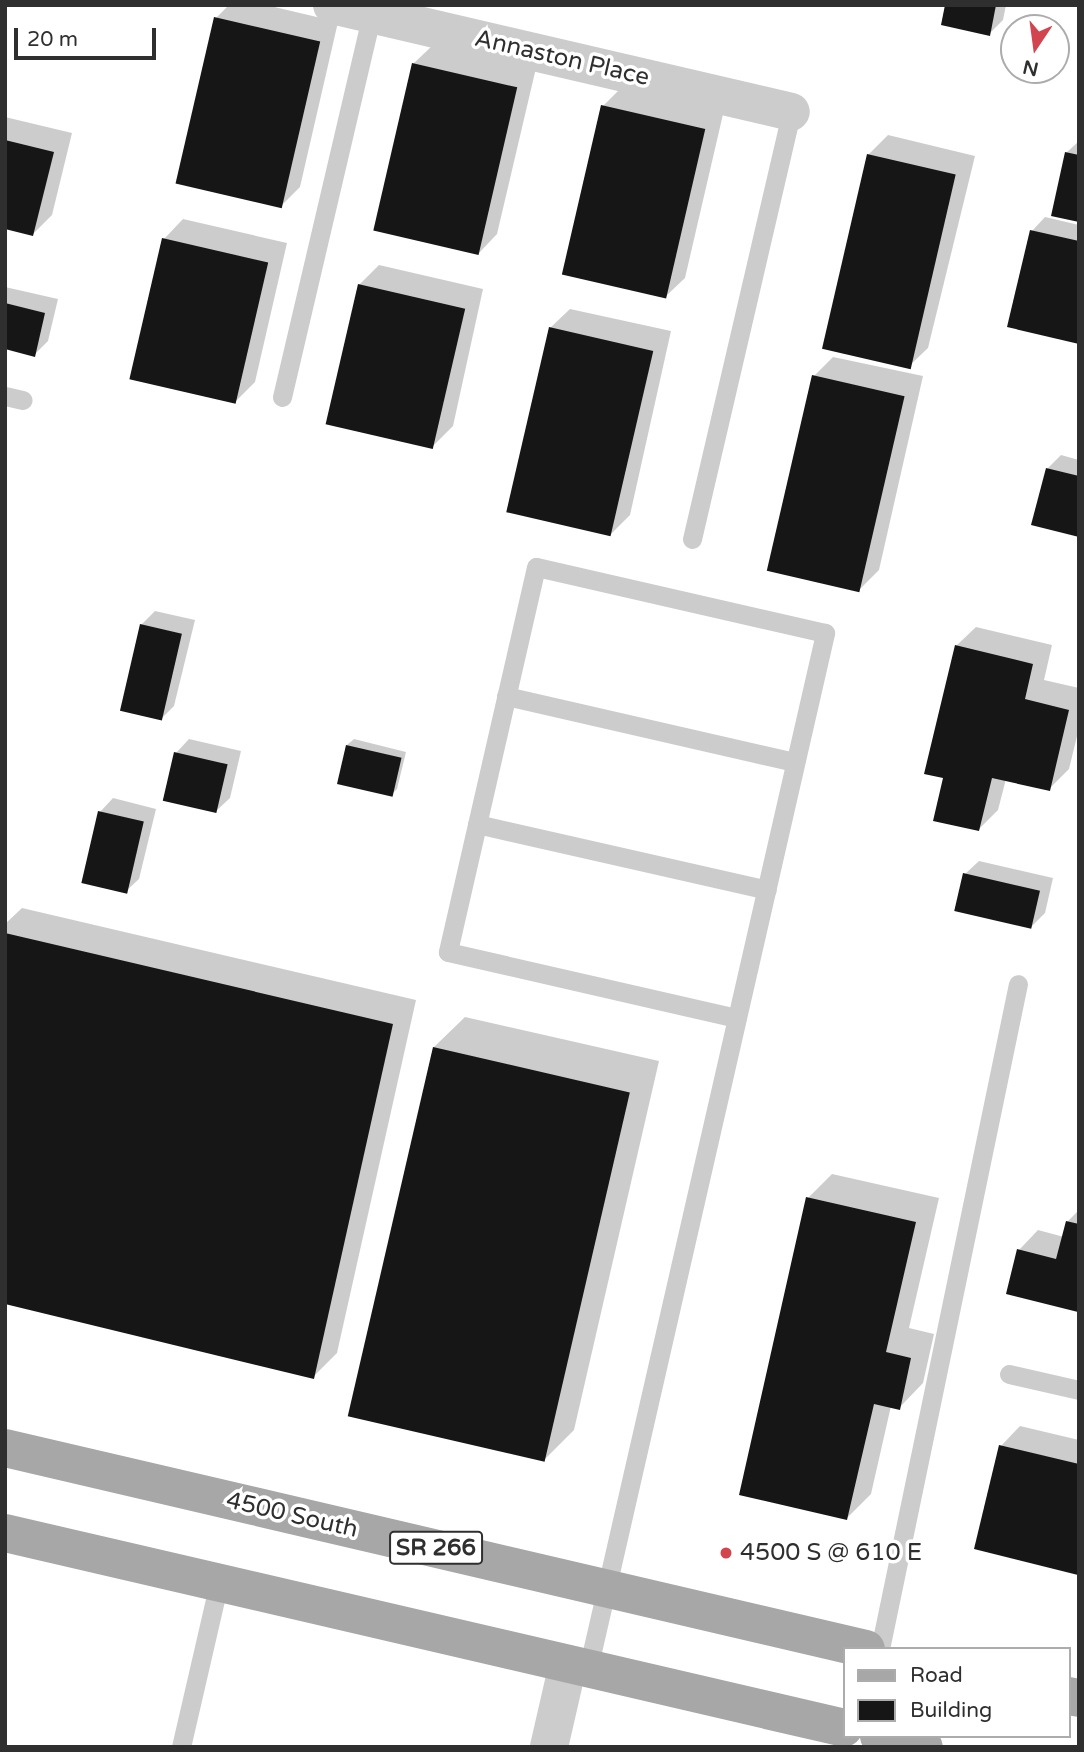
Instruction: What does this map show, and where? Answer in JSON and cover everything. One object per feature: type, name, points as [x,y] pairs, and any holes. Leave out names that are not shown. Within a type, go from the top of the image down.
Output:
[{"type":"main road","name":"4500 South","points":[[5,1448],[858,1647]]},
{"type":"main road","points":[[5,1533],[842,1728]]},
{"type":"main road","points":[[887,1738],[924,1747]]},
{"type":"street","name":"Annaston Place","points":[[332,5],[791,112]]},
{"type":"street","points":[[549,1747],[578,1667]]},
{"type":"lane","points":[[282,397],[372,14]]},
{"type":"lane","points":[[692,539],[791,112]]},
{"type":"lane","points":[[578,1667],[607,1588],[737,1018],[795,762],[825,632],[536,567],[448,952],[737,1018]]},
{"type":"lane","points":[[506,696],[795,762]]},
{"type":"lane","points":[[477,824],[766,890]]},
{"type":"lane","points":[[880,1647],[1018,984]]},
{"type":"lane","points":[[1009,1374],[1079,1390]]},
{"type":"lane","points":[[181,1747],[219,1582]]},
{"type":"building","points":[[945,5],[996,5],[990,36],[941,25]]},
{"type":"building","points":[[214,17],[320,42],[282,208],[176,184]]},
{"type":"building","points":[[412,63],[517,87],[479,255],[373,231]]},
{"type":"building","points":[[601,105],[705,129],[666,299],[562,275]]},
{"type":"building","points":[[5,140],[54,152],[33,236],[5,229]]},
{"type":"building","points":[[1065,152],[1079,155],[1079,222],[1051,216]]},
{"type":"building","points":[[867,154],[956,174],[911,369],[822,349]]},
{"type":"building","points":[[1030,230],[1079,241],[1079,344],[1007,327]]},
{"type":"building","points":[[162,238],[268,263],[236,404],[129,379]]},
{"type":"building","points":[[358,284],[465,309],[433,449],[326,424]]},
{"type":"building","points":[[5,303],[45,313],[35,357],[5,349]]},
{"type":"building","points":[[549,327],[653,351],[611,536],[506,512]]},
{"type":"building","points":[[812,375],[905,396],[859,592],[767,571]]},
{"type":"building","points":[[1046,468],[1079,476],[1079,537],[1031,525]]},
{"type":"building","points":[[140,624],[182,634],[162,720],[120,711]]},
{"type":"building","points":[[955,645],[1033,664],[1025,699],[1069,710],[1050,791],[992,778],[979,831],[933,821],[943,778],[924,774]]},
{"type":"building","points":[[346,745],[402,758],[393,797],[337,784]]},
{"type":"building","points":[[174,752],[228,764],[216,813],[163,801]]},
{"type":"building","points":[[98,811],[144,822],[127,894],[81,883]]},
{"type":"building","points":[[963,873],[1040,891],[1031,929],[954,911]]},
{"type":"building","points":[[5,933],[393,1024],[314,1379],[5,1304]]},
{"type":"building","points":[[433,1047],[630,1092],[545,1462],[348,1416]]},
{"type":"building","points":[[806,1197],[916,1222],[886,1352],[911,1358],[900,1410],[874,1404],[847,1520],[739,1495]]},
{"type":"building","points":[[1066,1221],[1079,1224],[1078,1312],[1006,1294],[1017,1249],[1056,1259]]},
{"type":"building","points":[[999,1445],[1079,1464],[1078,1575],[974,1549]]},
{"type":"place","name":"4500 S @ 610 E","points":[[726,1553]]}]
